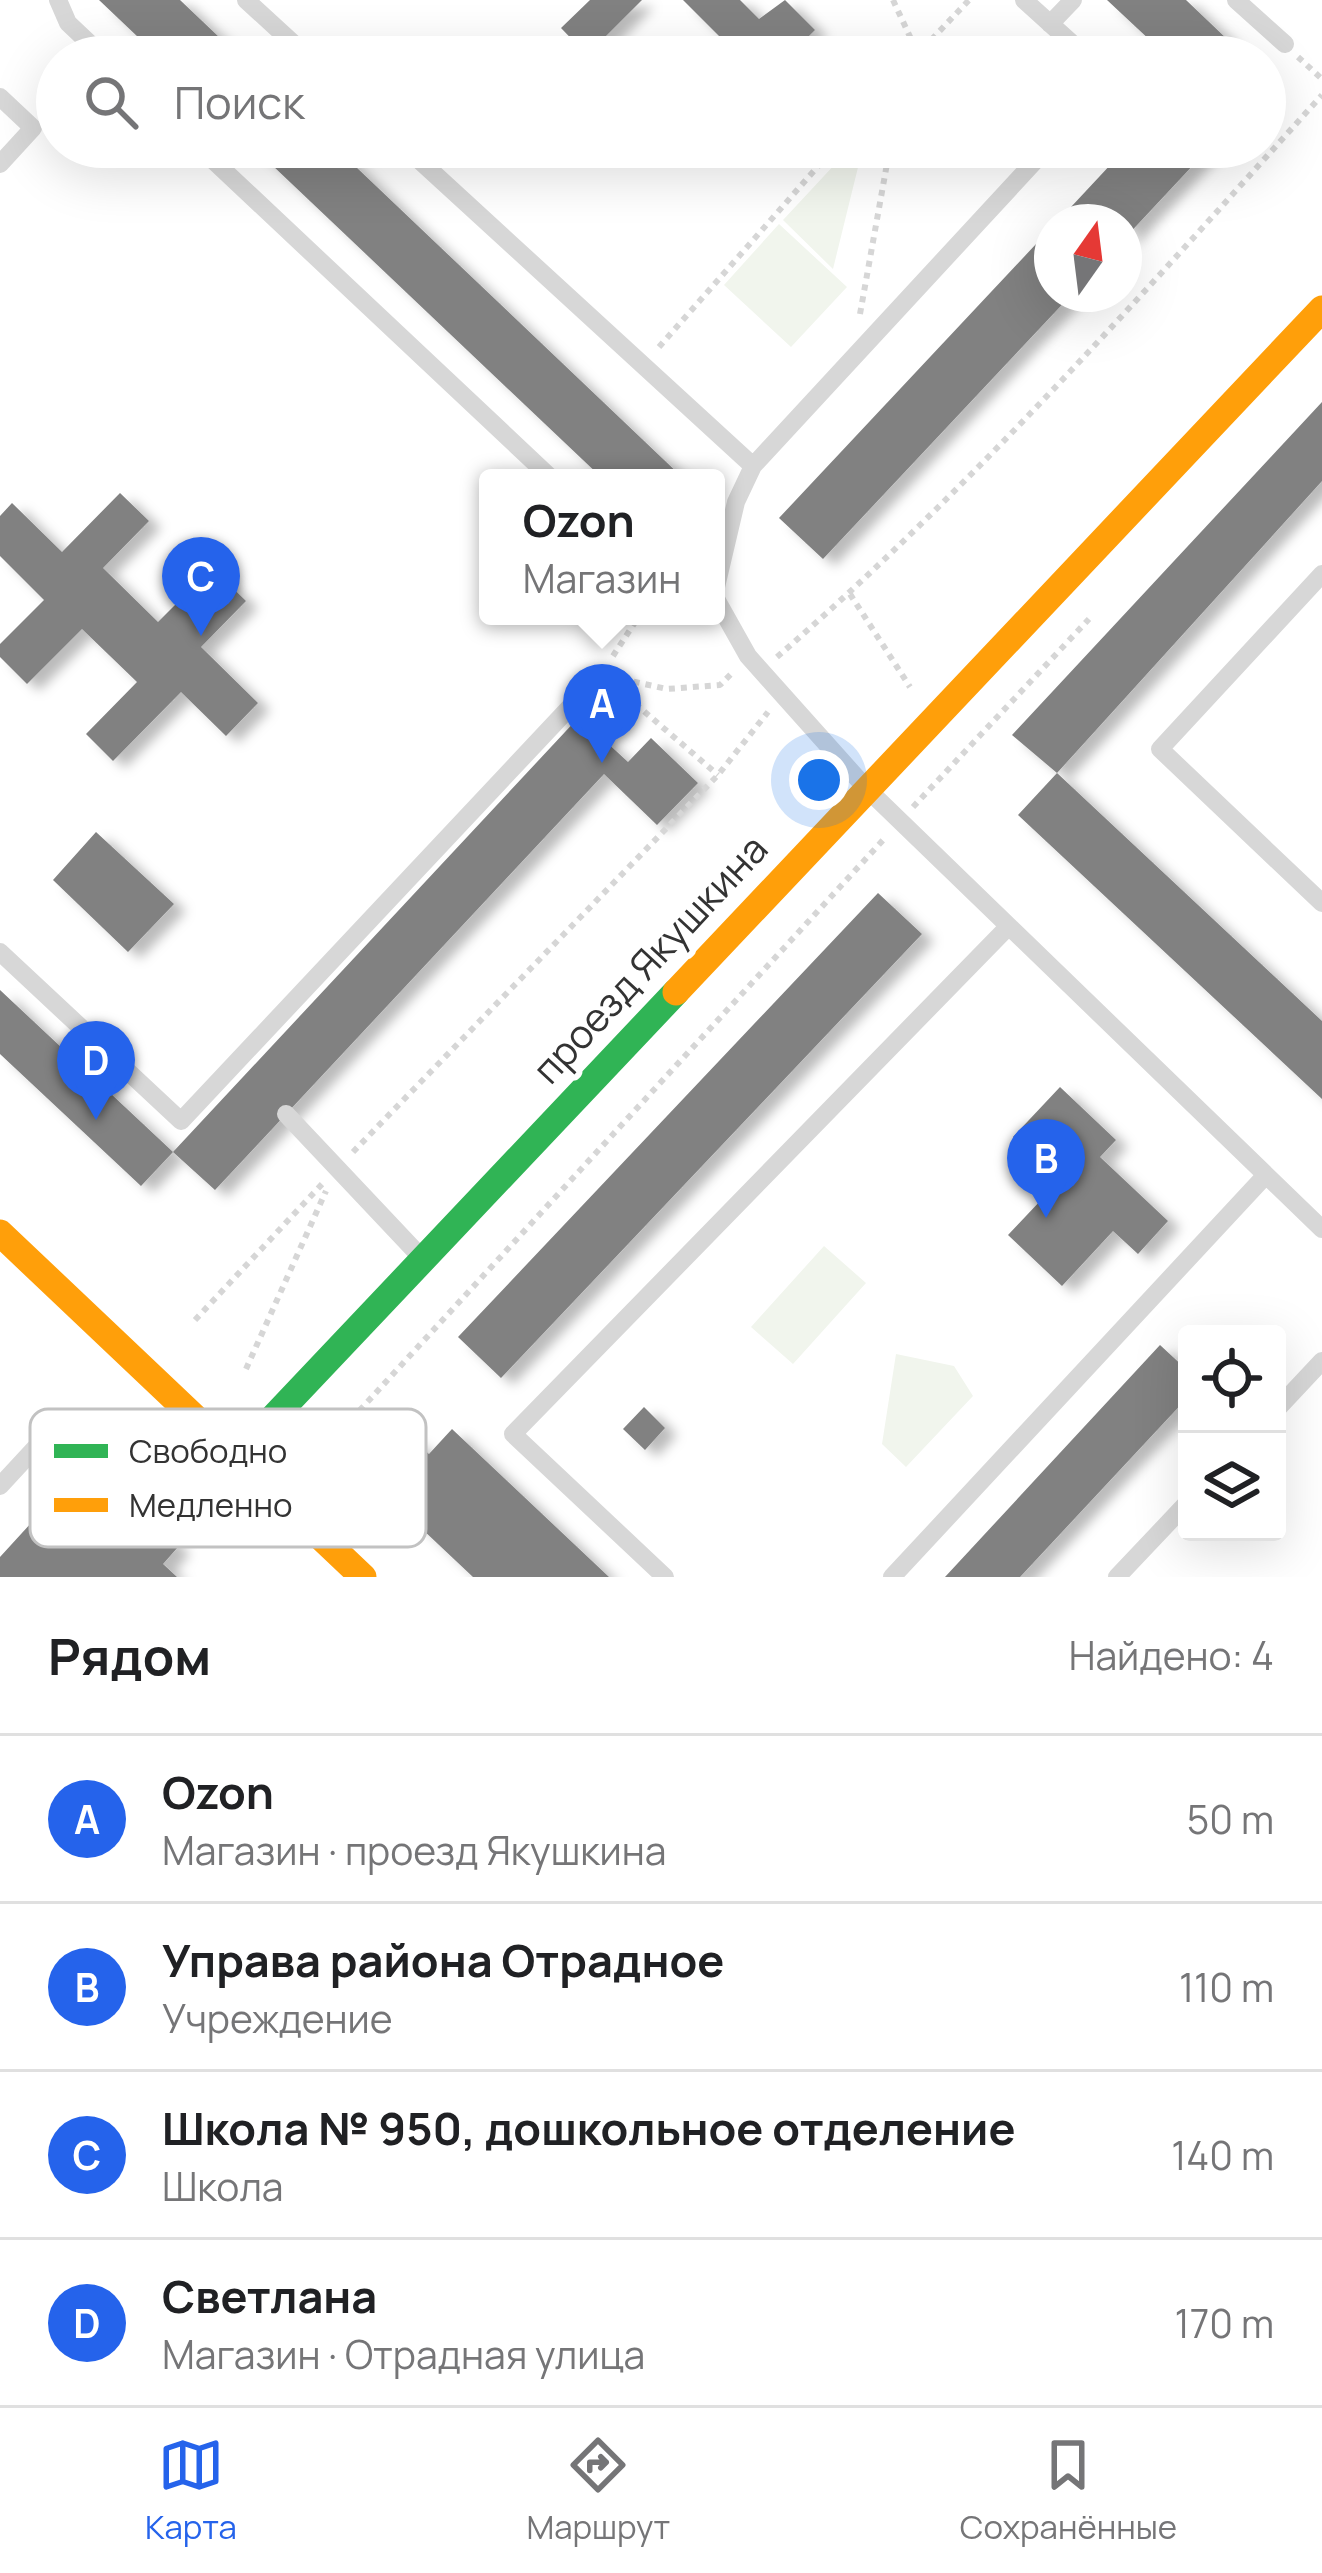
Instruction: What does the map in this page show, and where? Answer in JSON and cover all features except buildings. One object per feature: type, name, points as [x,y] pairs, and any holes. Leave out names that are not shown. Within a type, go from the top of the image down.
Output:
[{"type":"street","name":"проезд Якушкина","points":[[281,1409],[1322,309]]},
{"type":"street","points":[[0,1233],[185,1409]]},
{"type":"street","points":[[331,1547],[363,1577]]},
{"type":"lane","points":[[58,0],[68,23],[82,36]]},
{"type":"lane","points":[[246,0],[285,36]]},
{"type":"lane","points":[[1024,0],[1063,36]]},
{"type":"lane","points":[[1050,24],[1073,0]]},
{"type":"lane","points":[[1236,0],[1276,36]]},
{"type":"lane","points":[[0,97],[33,128],[0,164]]},
{"type":"lane","points":[[222,168],[541,469]]},
{"type":"lane","points":[[428,168],[753,466]]},
{"type":"lane","points":[[725,549],[736,502],[753,466],[1028,168]]},
{"type":"lane","points":[[1322,574],[1160,749],[1322,902]]},
{"type":"lane","points":[[725,614],[780,696],[865,787],[1322,1229]]},
{"type":"lane","points":[[0,952],[181,1121],[239,1068],[601,674]]},
{"type":"lane","points":[[665,1577],[513,1434],[1006,928]]},
{"type":"lane","points":[[286,1114],[335,1171],[423,1258]]},
{"type":"lane","points":[[892,1577],[1266,1175]]},
{"type":"lane","points":[[1286,1399],[1322,1361]]},
{"type":"lane","points":[[0,1486],[30,1454]]},
{"type":"lane","points":[[1117,1577],[1178,1513]]},
{"type":"path","points":[[892,0],[908,36]]},
{"type":"path","points":[[936,36],[969,0]]},
{"type":"path","points":[[1286,134],[1322,94]]},
{"type":"path","points":[[642,366],[817,168]]},
{"type":"path","points":[[854,353],[886,168]]},
{"type":"path","points":[[601,674],[668,689],[720,685],[850,594],[1166,268],[1256,168]]},
{"type":"path","points":[[850,594],[930,719]]},
{"type":"path","points":[[362,1409],[1095,613]]},
{"type":"path","points":[[601,674],[633,625]]},
{"type":"path","points":[[601,674],[718,776]]},
{"type":"path","points":[[195,1321],[718,776],[780,696]]},
{"type":"path","points":[[246,1369],[335,1171]]},
{"type":"shaded area","points":[[831,168],[858,168],[833,269],[783,220]]},
{"type":"shaded area","points":[[779,224],[847,287],[791,347],[724,285]]},
{"type":"shaded area","points":[[824,1246],[866,1283],[793,1364],[751,1327]]},
{"type":"shaded area","points":[[896,1354],[954,1366],[973,1396],[906,1467],[882,1444]]},
{"type":"traffic: fast","points":[[281,1409],[676,992]]},
{"type":"traffic: slow","points":[[676,992],[1322,309]]},
{"type":"traffic: slow","points":[[0,1233],[186,1409]]},
{"type":"traffic: slow","points":[[331,1547],[363,1577]]},
{"type":"place","name":"Школа № 950, дошкольное отделение","points":[[201,636]]},
{"type":"place","name":"Ozon","points":[[602,763]]},
{"type":"place","name":"Светлана","points":[[96,1120]]},
{"type":"place","name":"Управа района Отрадное","points":[[1046,1218]]}]
